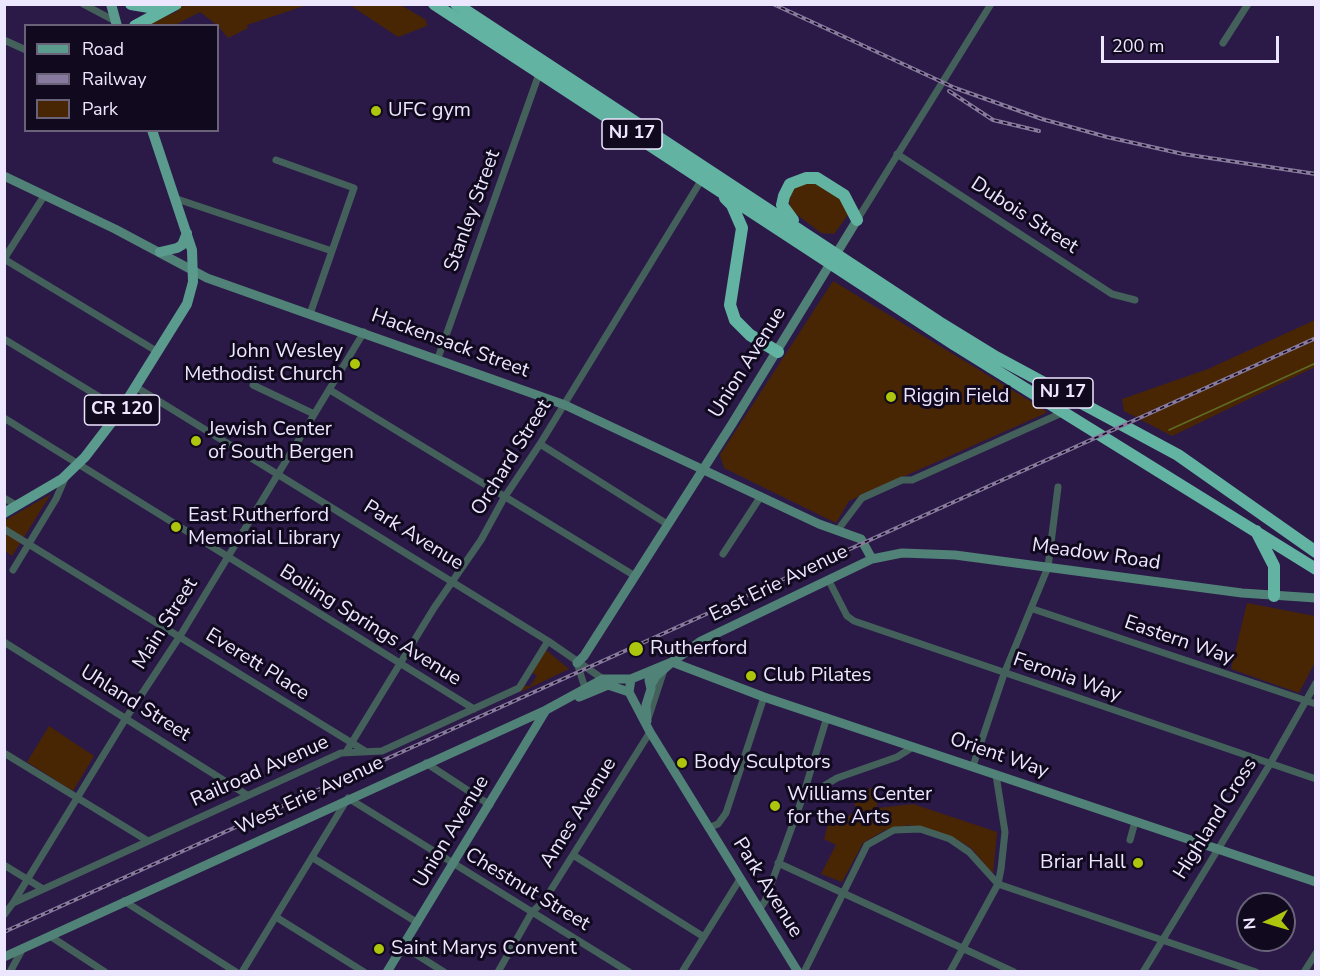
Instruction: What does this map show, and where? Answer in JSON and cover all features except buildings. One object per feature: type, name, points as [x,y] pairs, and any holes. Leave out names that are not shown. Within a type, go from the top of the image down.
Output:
[{"type":"highway","points":[[131,4],[149,7],[158,4]]},
{"type":"highway","points":[[139,24],[176,4]]},
{"type":"highway","name":"NJ 17","points":[[434,4],[713,187],[996,357],[1184,458],[1316,552]]},
{"type":"highway","name":"NJ 17","points":[[456,4],[805,231],[834,258],[955,345],[1316,569]]},
{"type":"highway","points":[[805,231],[782,205],[790,184],[806,178],[817,178],[844,195],[854,210],[857,220]]},
{"type":"highway","points":[[713,187],[732,205],[742,228],[730,297],[735,320],[750,334],[778,352]]},
{"type":"highway","points":[[1255,530],[1274,566],[1274,596]]},
{"type":"main road","points":[[111,4],[116,23]]},
{"type":"main road","name":"CR 120","points":[[4,513],[68,474],[78,464],[122,410],[185,310],[191,294],[194,270],[187,234],[153,132]]},
{"type":"main road","name":"Hackensack Street","points":[[4,176],[160,252],[207,278],[438,358],[565,405],[837,531],[861,539],[872,560]]},
{"type":"main road","name":"Union Avenue","points":[[577,663],[584,656],[778,352],[857,220]]},
{"type":"main road","points":[[160,252],[182,245],[187,234]]},
{"type":"main road","name":"Meadow Road","points":[[872,560],[902,553],[929,552],[1274,596],[1316,598]]},
{"type":"main road","name":"East Erie Avenue","points":[[636,678],[668,665],[701,642],[872,560]]},
{"type":"main road","name":"East Erie Avenue","points":[[651,685],[668,665]]},
{"type":"main road","name":"Orient Way","points":[[668,665],[1316,882]]},
{"type":"main road","points":[[632,696],[636,678],[648,679],[651,685],[646,708],[649,728]]},
{"type":"main road","name":"West Erie Avenue","points":[[4,957],[348,798],[546,710],[585,688],[606,682],[636,678]]},
{"type":"main road","points":[[546,710],[606,682],[632,696],[648,697]]},
{"type":"main road","name":"Park Avenue","points":[[632,696],[708,828],[798,972]]},
{"type":"main road","name":"Union Avenue","points":[[387,972],[546,710]]},
{"type":"street","points":[[82,4],[116,23]]},
{"type":"street","name":"Union Avenue","points":[[857,220],[991,4]]},
{"type":"street","points":[[1223,43],[1248,4]]},
{"type":"street","points":[[4,40],[24,49]]},
{"type":"street","name":"Stanley Street","points":[[438,358],[539,74]]},
{"type":"street","name":"Dubois Street","points":[[897,154],[1115,296],[1135,300]]},
{"type":"street","points":[[276,160],[354,188],[310,314]]},
{"type":"street","name":"Orchard Street","points":[[346,752],[452,582],[481,540],[504,498],[565,405],[702,179]]},
{"type":"street","points":[[44,196],[5,259],[158,352]]},
{"type":"street","points":[[174,198],[332,251]]},
{"type":"street","name":"Main Street","points":[[13,903],[126,718],[180,636],[364,332]]},
{"type":"street","points":[[4,339],[122,410]]},
{"type":"street","points":[[253,384],[314,414]]},
{"type":"street","name":"Park Avenue","points":[[136,387],[548,641],[606,682]]},
{"type":"street","points":[[330,390],[635,576]]},
{"type":"street","points":[[837,531],[861,498],[902,480],[912,480],[1064,412]]},
{"type":"street","name":"Boiling Springs Avenue","points":[[4,418],[474,709]]},
{"type":"street","points":[[540,444],[668,524]]},
{"type":"street","points":[[13,570],[56,499],[68,474]]},
{"type":"street","points":[[973,766],[1004,674],[1048,567],[1058,487]]},
{"type":"street","points":[[723,554],[761,496]]},
{"type":"street","points":[[4,498],[18,506]]},
{"type":"street","name":"Everett Place","points":[[4,529],[180,636],[350,744],[369,753]]},
{"type":"street","name":"Feronia Way","points":[[829,581],[847,616],[855,621],[1004,674],[1316,779]]},
{"type":"street","name":"Eastern Way","points":[[1032,609],[1316,704]]},
{"type":"street","name":"Railroad Avenue","points":[[4,915],[13,903],[247,795],[346,752],[382,751],[519,688],[548,641]]},
{"type":"street","name":"Uhland Street","points":[[4,642],[247,795]]},
{"type":"street","points":[[577,663],[585,688]]},
{"type":"street","name":"Ames Avenue","points":[[498,972],[532,912],[544,901],[649,728],[651,707],[668,665]]},
{"type":"street","name":"Highland Cross","points":[[1143,972],[1270,764],[1316,683]]},
{"type":"street","points":[[708,828],[718,824],[726,813],[764,697]]},
{"type":"street","points":[[759,910],[765,901],[801,799],[827,717]]},
{"type":"street","points":[[801,799],[837,778],[897,757],[913,747]]},
{"type":"street","points":[[4,753],[148,841]]},
{"type":"street","points":[[426,763],[490,805]]},
{"type":"street","points":[[950,972],[965,949],[998,884],[1005,844],[1003,806],[996,775]]},
{"type":"street","points":[[242,972],[348,798]]},
{"type":"street","name":"Chestnut Street","points":[[348,798],[629,972]]},
{"type":"street","points":[[1130,840],[1135,822]]},
{"type":"street","points":[[804,972],[841,892],[867,845],[894,830],[920,829],[950,839],[969,852],[989,877],[998,884],[1256,972]]},
{"type":"street","points":[[573,855],[704,937]]},
{"type":"street","points":[[313,858],[418,923]]},
{"type":"street","points":[[778,863],[1014,972]]},
{"type":"street","points":[[4,865],[43,889]]},
{"type":"street","points":[[682,972],[740,879]]},
{"type":"street","points":[[124,902],[236,972]]},
{"type":"street","points":[[276,917],[364,972]]},
{"type":"street","points":[[50,936],[105,972]]},
{"type":"street","points":[[403,946],[444,972]]},
{"type":"street","points":[[10,972],[23,948]]},
{"type":"street","points":[[1304,972],[1316,953]]},
{"type":"green space","points":[[183,5],[307,5],[247,25],[248,28],[228,38],[219,24],[215,24],[200,12],[177,24],[148,24],[176,12]]},
{"type":"green space","points":[[350,5],[401,5],[426,20],[427,26],[398,37]]},
{"type":"green space","points":[[812,181],[843,199],[848,215],[834,234],[821,233],[791,210],[789,200],[794,187]]},
{"type":"green space","name":"Riggin Field","points":[[833,281],[1045,410],[1046,413],[849,501],[836,523],[724,468],[720,455]]},
{"type":"green space","points":[[1315,320],[1315,367],[1172,436],[1124,411],[1122,399],[1208,369]]},
{"type":"green space","points":[[51,494],[12,556],[5,551],[4,521]]},
{"type":"green space","points":[[1247,603],[1315,616],[1315,662],[1299,693],[1231,669]]},
{"type":"green space","points":[[546,650],[569,669],[521,692],[523,686],[530,686],[537,676],[532,672]]},
{"type":"green space","points":[[49,726],[94,756],[73,791],[27,762]]},
{"type":"green space","points":[[873,787],[878,808],[913,804],[997,832],[993,874],[971,848],[953,837],[909,825],[885,830],[863,843],[842,882],[821,874],[836,845],[824,839],[830,817],[838,824],[841,822],[855,811],[854,796]]},
{"type":"waterway","points":[[1169,430],[1316,363]]},
{"type":"railway","points":[[773,4],[955,88],[1042,119],[1107,137],[1183,154],[1316,174]]},
{"type":"railway","points":[[949,91],[993,120],[1039,131]]},
{"type":"railway","points":[[4,932],[1316,338]]},
{"type":"place","name":"UFC gym","points":[[376,111]]},
{"type":"place","name":"John Wesley Methodist Church","points":[[355,364]]},
{"type":"place","name":"Riggin Field","points":[[891,397]]},
{"type":"place","name":"Jewish Center of South Bergen","points":[[196,441]]},
{"type":"place","name":"East Rutherford Memorial Library","points":[[176,527]]},
{"type":"place","name":"Rutherford","points":[[636,649]]},
{"type":"place","name":"Club Pilates","points":[[751,676]]},
{"type":"place","name":"Body Sculptors","points":[[682,763]]},
{"type":"place","name":"Williams Center for the Arts","points":[[775,806]]},
{"type":"place","name":"Briar Hall","points":[[1138,863]]},
{"type":"place","name":"Saint Marys Convent","points":[[379,949]]}]
